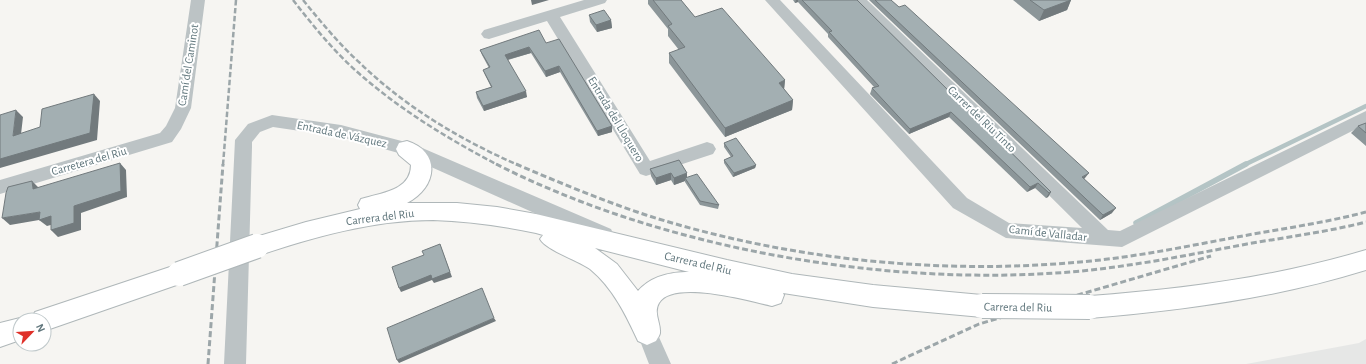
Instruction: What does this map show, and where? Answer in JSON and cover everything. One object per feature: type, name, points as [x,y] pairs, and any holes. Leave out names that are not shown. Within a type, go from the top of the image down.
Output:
[{"type":"street","name":"Camí del Caminot","points":[[173,129],[183,108],[198,0]]},
{"type":"street","points":[[489,34],[600,0]]},
{"type":"street","name":"Camí de Valladar","points":[[772,0],[960,203],[1006,230],[1122,239],[1366,117]]},
{"type":"street","name":"Carrer del Riu Tinto","points":[[859,0],[1104,238]]},
{"type":"street","name":"Entrada del Lloquero","points":[[552,15],[646,170],[707,149]]},
{"type":"street","name":"Entrada de Vázquez","points":[[235,364],[243,147],[244,140],[249,133],[262,124],[281,122],[341,131],[407,149],[626,246]]},
{"type":"street","name":"Carretera del Riu","points":[[0,187],[166,138],[173,129]]},
{"type":"street","points":[[301,232],[348,210],[397,198],[411,190],[418,181],[422,168],[419,159],[407,149]]},
{"type":"street","points":[[457,212],[548,238],[585,252],[608,270],[625,290],[647,333],[660,364]]},
{"type":"street","name":"Carrera del Riu","points":[[52,317],[301,232],[334,223],[388,214],[457,212],[543,225],[768,279],[872,297],[982,306],[1090,307],[1192,298],[1253,289],[1305,277],[1366,260]]},
{"type":"street","points":[[647,333],[644,315],[648,299],[657,288],[673,282],[692,281],[798,299],[872,297]]},
{"type":"street","points":[[0,335],[12,331]]},
{"type":"shaded area","points":[[1366,339],[1366,364],[1246,364],[1359,343]]},
{"type":"building","points":[[653,0],[681,0],[695,17],[722,8],[785,80],[779,83],[793,100],[725,128],[669,53],[685,47],[668,26],[672,24]]},
{"type":"building","points":[[802,0],[857,0],[1051,192],[1049,193],[1038,183],[1030,187],[951,112],[910,129],[872,88],[879,86],[829,32],[832,31]]},
{"type":"building","points":[[875,0],[891,0],[899,7],[905,5],[1089,173],[1082,177],[1116,208],[1103,215]]},
{"type":"building","points":[[1030,0],[1071,0],[1044,10]]},
{"type":"building","points":[[604,10],[611,20],[596,25],[589,15]]},
{"type":"building","points":[[539,30],[546,43],[559,39],[612,126],[597,131],[559,66],[545,71],[529,47],[505,55],[526,91],[483,106],[476,92],[492,87],[483,70],[490,67],[480,50]]},
{"type":"building","points":[[94,94],[90,133],[0,159],[0,115],[16,110],[13,136],[40,127],[42,109]]},
{"type":"building","points":[[1366,123],[1366,133],[1358,126]]},
{"type":"building","points":[[736,138],[756,165],[734,173],[724,160],[733,156],[724,143]]},
{"type":"building","points":[[679,160],[687,173],[674,178],[671,173],[656,178],[650,169]]},
{"type":"building","points":[[120,163],[121,191],[74,206],[74,223],[51,230],[51,216],[39,220],[40,212],[2,218],[8,187],[32,181],[33,189]]},
{"type":"building","points":[[697,174],[719,205],[700,201],[685,178]]},
{"type":"building","points":[[440,244],[450,272],[432,279],[431,275],[399,288],[392,267],[424,255],[422,251]]},
{"type":"building","points":[[482,288],[494,318],[397,360],[387,328]]},
{"type":"waterway","points":[[1245,164],[1366,106]]},
{"type":"waterway","points":[[1136,223],[1245,164]]},
{"type":"railway","points":[[223,165],[236,0]]},
{"type":"railway","points":[[293,0],[335,50],[353,68],[379,90],[428,125],[462,146],[497,164]]},
{"type":"railway","points":[[303,0],[323,25],[352,56],[396,94],[434,121],[476,145],[518,165]]},
{"type":"railway","points":[[208,364],[223,164]]},
{"type":"railway","points":[[497,164],[561,194],[630,219],[702,239],[776,256],[851,267],[925,273],[999,275],[1092,270],[1322,232],[1366,222]]},
{"type":"railway","points":[[516,164],[613,203],[646,215],[700,231],[810,253],[922,265],[1035,265],[1109,259],[1302,226],[1366,212]]},
{"type":"railway","points":[[892,364],[979,324],[1211,256]]}]
